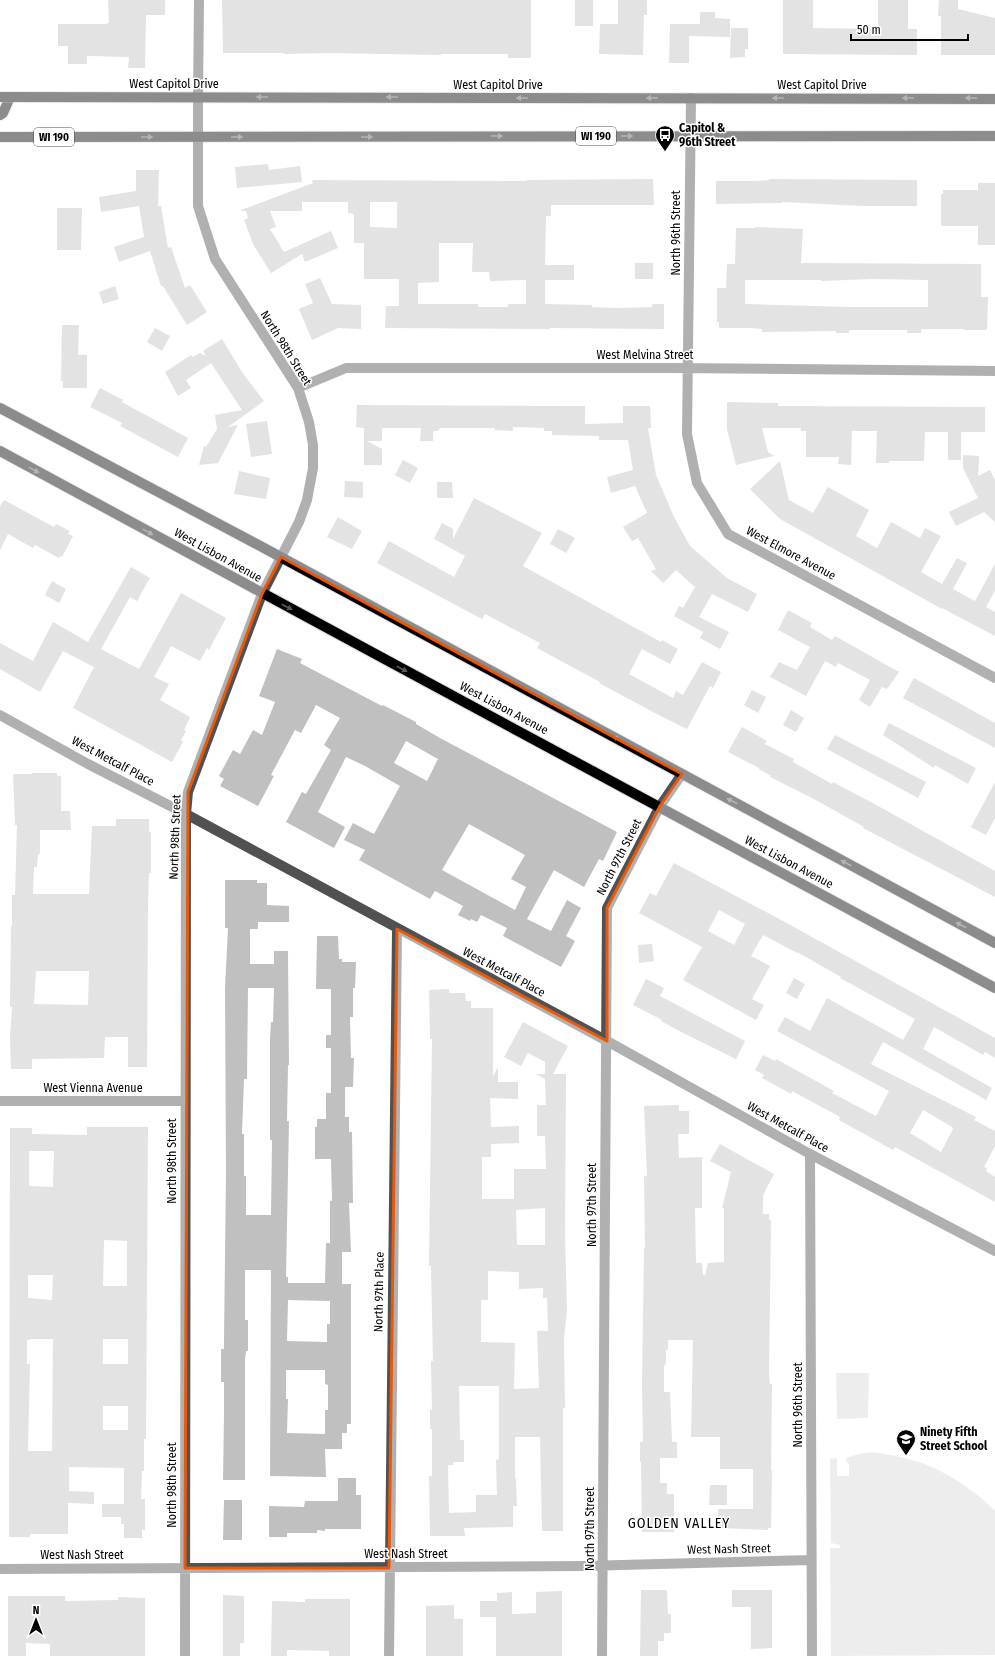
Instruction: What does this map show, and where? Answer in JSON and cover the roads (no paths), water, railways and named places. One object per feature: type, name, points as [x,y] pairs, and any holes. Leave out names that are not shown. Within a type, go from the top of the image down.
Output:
[{"type":"main road","name":"West Capitol Drive","points":[[5,97],[995,98]]},
{"type":"main road","points":[[0,115],[3,113],[5,97]]},
{"type":"main road","name":"WI 190","points":[[0,137],[995,136]]},
{"type":"main road","points":[[0,408],[995,943]]},
{"type":"main road","name":"West Lisbon Avenue","points":[[0,451],[262,594],[660,806],[995,988]]},
{"type":"street","name":"North 98th Street","points":[[185,1656],[186,814],[188,792],[262,594],[302,515],[307,500],[313,468],[313,445],[309,422],[298,388],[215,259],[198,206],[199,0]]},
{"type":"street","name":"North 96th Street","points":[[689,368],[691,98]]},
{"type":"street","name":"West Melvina Street","points":[[298,388],[346,368],[689,368],[995,371]]},
{"type":"street","name":"West Elmore Avenue","points":[[689,368],[687,434],[696,483],[728,534],[995,678]]},
{"type":"street","name":"West Metcalf Place","points":[[0,715],[88,764],[186,814],[607,1041],[810,1154],[995,1252]]},
{"type":"street","name":"North 97th Street","points":[[602,1656],[607,908],[660,806],[682,774]]},
{"type":"street","name":"North 97th Place","points":[[389,1656],[397,929]]},
{"type":"street","name":"West Vienna Avenue","points":[[0,1102],[185,1102]]},
{"type":"street","name":"North 96th Street","points":[[810,1154],[812,1656]]},
{"type":"street","name":"West Nash Street","points":[[0,1569],[389,1568],[811,1560]]},
{"type":"place","name":"Capitol & 96th Street","points":[[665,152]]},
{"type":"place","name":"Ninety Fifth Street School","points":[[906,1456]]},
{"type":"district","name":"GOLDEN VALLEY","points":[[679,1523]]}]
